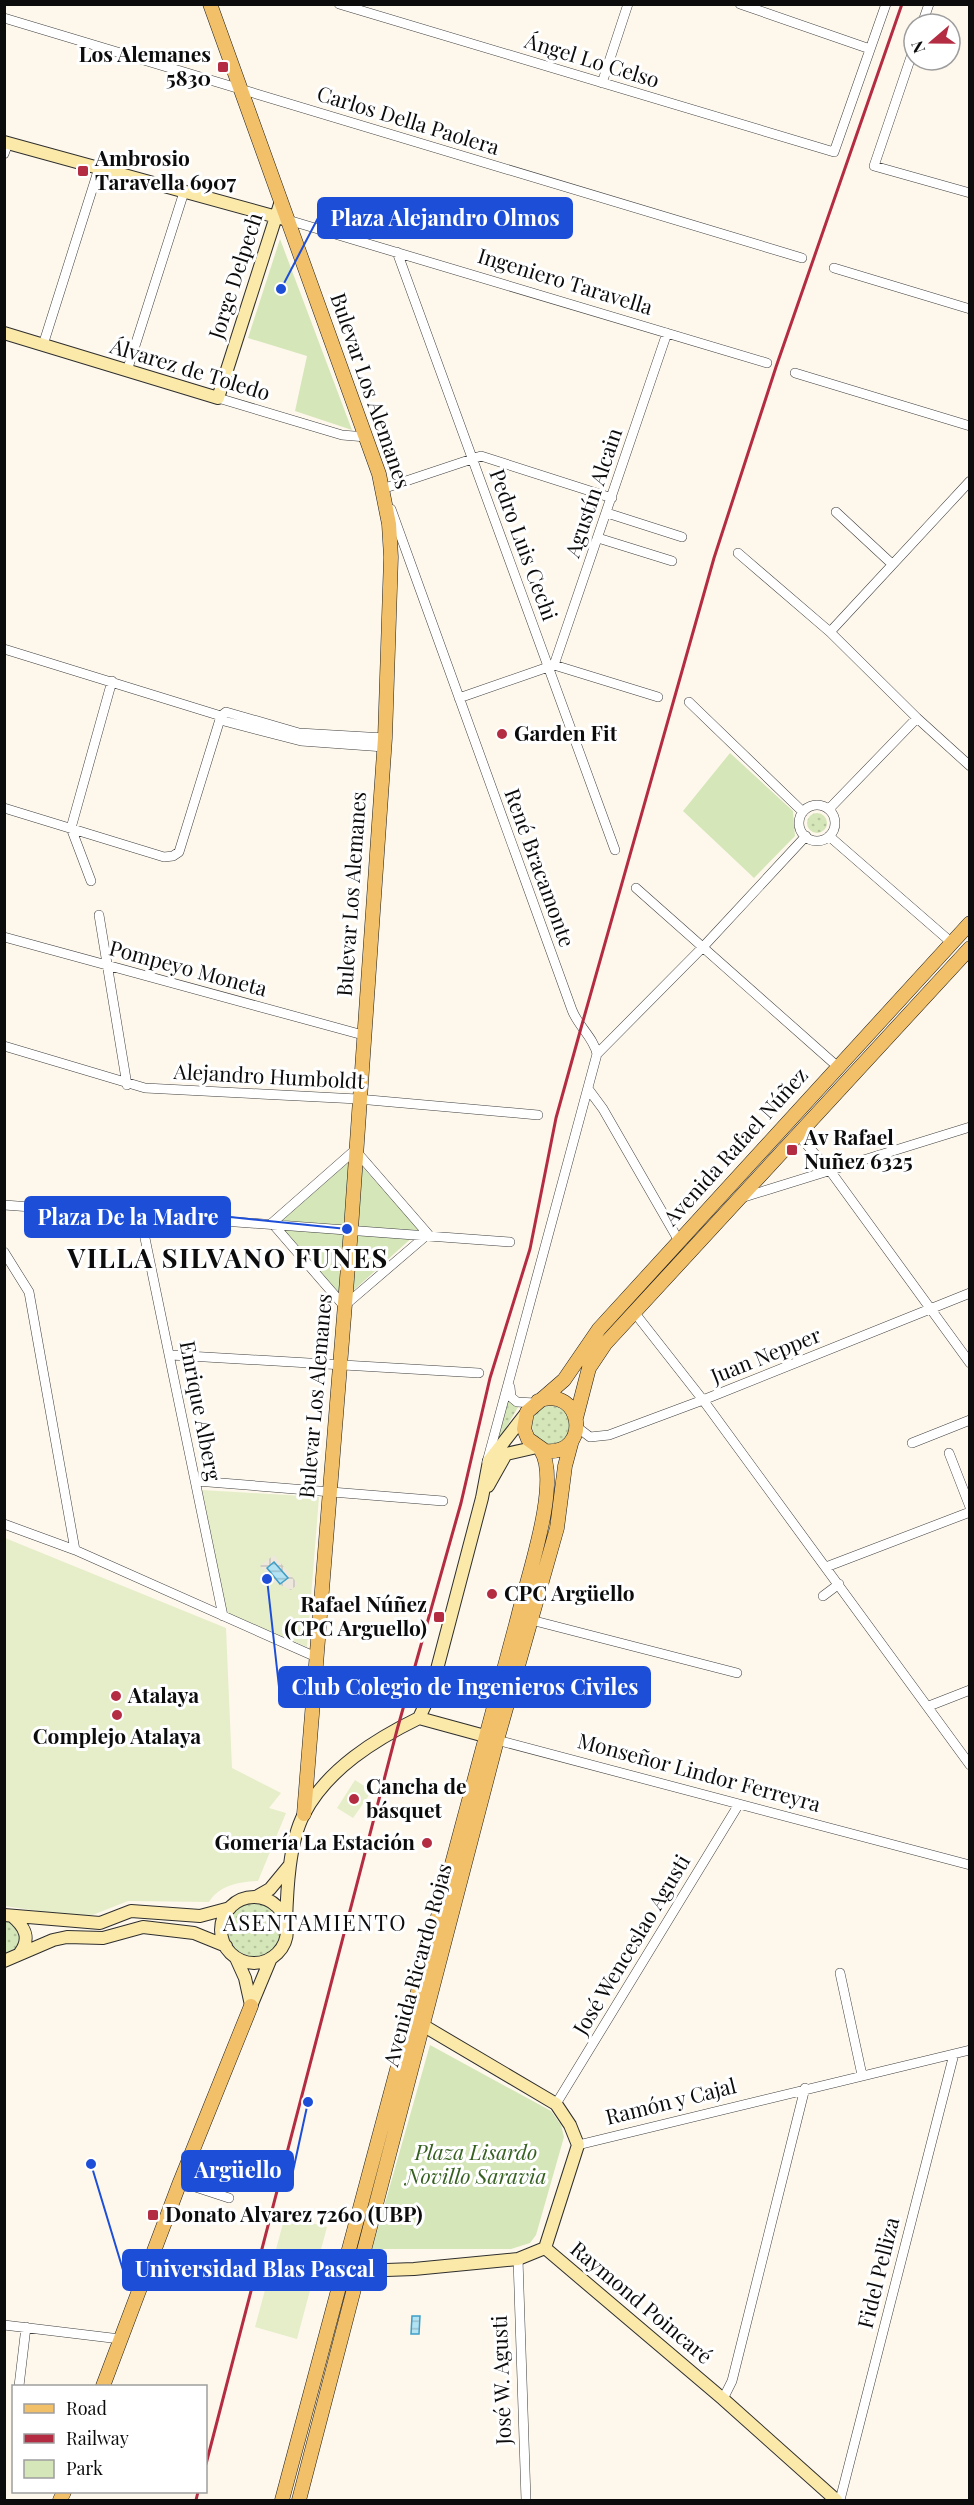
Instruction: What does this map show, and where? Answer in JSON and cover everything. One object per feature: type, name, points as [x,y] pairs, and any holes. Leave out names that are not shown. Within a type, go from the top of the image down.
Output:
[{"type":"main road","name":"Bulevar Los Alemanes","points":[[210,4],[281,201],[282,218],[366,437],[382,489],[389,524],[391,557],[385,743],[358,1099],[351,1229],[338,1364],[304,1814]]},
{"type":"main road","name":"Ingeniero Taravella","points":[[6,146],[99,168],[282,218]]},
{"type":"main road","name":"Jorge Delpech","points":[[218,399],[282,218]]},
{"type":"main road","name":"Álvarez de Toledo","points":[[4,333],[218,399]]},
{"type":"main road","name":"Avenida Rafael Núñez","points":[[419,1718],[431,1692],[482,1498],[486,1467],[492,1456],[534,1406],[564,1380],[593,1336],[969,923]]},
{"type":"main road","name":"Avenida Rafael Núñez","points":[[482,1498],[506,1454],[539,1448],[558,1451],[575,1429],[592,1363],[634,1312],[969,948]]},
{"type":"main road","points":[[784,1151],[790,1139],[839,1084],[842,1076],[838,1067]]},
{"type":"main road","points":[[539,1448],[526,1434],[524,1423],[534,1406],[551,1398],[561,1401],[569,1406],[575,1429]]},
{"type":"main road","name":"Avenida Ricardo Rojas","points":[[299,2500],[423,1967],[491,1738],[531,1620],[557,1528],[565,1466],[575,1429]]},
{"type":"main road","name":"Avenida Ricardo Rojas","points":[[282,2500],[424,2026],[546,1501],[548,1469],[539,1448]]},
{"type":"main road","points":[[431,1692],[438,1716],[444,1725]]},
{"type":"main road","points":[[103,2385],[180,2182],[251,2006],[271,1958],[283,1945],[286,1934],[290,1865],[304,1814],[333,1776],[358,1754],[419,1718]]},
{"type":"main road","name":"Monseñor Lindor Ferreyra","points":[[419,1718],[491,1738]]},
{"type":"main road","points":[[308,1759],[317,1779],[326,1780],[333,1776]]},
{"type":"main road","points":[[8,1916],[100,1923],[131,1911],[200,1916],[230,1908],[242,1900],[256,1897],[270,1889],[290,1865]]},
{"type":"main road","points":[[256,1897],[276,1906],[286,1922]]},
{"type":"main road","points":[[230,1908],[221,1927],[226,1946],[236,1958],[245,1978],[251,2006]]},
{"type":"main road","points":[[8,1916],[23,1927],[26,1936],[20,1953]]},
{"type":"main road","points":[[4,1960],[67,1937],[103,1938],[143,1927],[194,1933],[226,1946]]},
{"type":"main road","points":[[236,1958],[256,1963],[271,1958]]},
{"type":"main road","points":[[423,1967],[426,1984],[418,2014],[424,2026],[556,2104],[570,2125],[578,2145],[545,2248]]},
{"type":"main road","name":"Raymond Poincaré","points":[[352,2268],[414,2269],[518,2259],[545,2248],[838,2500]]},
{"type":"street","name":"Ángel Lo Celso","points":[[339,4],[373,9],[602,83],[834,152],[870,49]]},
{"type":"street","points":[[602,83],[628,4]]},
{"type":"street","points":[[740,4],[870,49],[886,4]]},
{"type":"street","name":"Carlos Della Paolera","points":[[4,18],[802,258]]},
{"type":"street","points":[[906,72],[874,166],[969,193]]},
{"type":"street","points":[[43,345],[99,168]]},
{"type":"street","points":[[127,371],[184,192]]},
{"type":"street","name":"Ingeniero Taravella","points":[[282,218],[767,363]]},
{"type":"street","name":"Pedro Luis Cechi","points":[[397,252],[551,666],[615,850]]},
{"type":"street","points":[[834,268],[969,309]]},
{"type":"street","name":"Agustín Alcain","points":[[551,666],[607,513],[667,333]]},
{"type":"street","points":[[795,373],[969,426]]},
{"type":"street","name":"Álvarez de Toledo","points":[[218,399],[342,435],[366,437]]},
{"type":"street","points":[[382,489],[472,457],[487,458],[612,498]]},
{"type":"street","points":[[830,632],[969,481]]},
{"type":"street","name":"René Bracamonte","points":[[382,489],[572,1010],[581,1028],[593,1042],[597,1054]]},
{"type":"street","points":[[836,512],[892,564]]},
{"type":"street","points":[[607,513],[682,537]]},
{"type":"street","points":[[598,538],[672,561]]},
{"type":"street","points":[[738,553],[830,632],[969,766]]},
{"type":"street","points":[[5,651],[112,681],[221,716]]},
{"type":"street","points":[[459,698],[551,666],[658,697]]},
{"type":"street","points":[[91,881],[71,828],[112,681]]},
{"type":"street","points":[[689,702],[803,812]]},
{"type":"street","points":[[4,808],[164,857],[179,852],[221,716],[226,712],[299,733],[385,743]]},
{"type":"street","points":[[830,809],[917,718]]},
{"type":"street","points":[[814,805],[830,809],[835,823],[829,836],[820,840],[806,836],[800,825],[803,812],[814,805]]},
{"type":"street","points":[[486,1467],[510,1385],[597,1054],[703,947],[806,836]]},
{"type":"street","points":[[829,836],[952,943]]},
{"type":"street","points":[[636,888],[838,1067]]},
{"type":"street","points":[[99,915],[127,1085]]},
{"type":"street","name":"Pompeyo Moneta","points":[[4,937],[363,1035]]},
{"type":"street","name":"Alejandro Humboldt","points":[[4,1046],[127,1085],[145,1088],[358,1099],[538,1114]]},
{"type":"street","points":[[589,1090],[603,1109],[679,1241]]},
{"type":"street","points":[[741,1198],[831,1172],[969,1126]]},
{"type":"street","points":[[798,1135],[831,1172],[969,1364]]},
{"type":"street","points":[[272,1223],[355,1150],[428,1234]]},
{"type":"street","points":[[4,1205],[428,1234],[510,1242]]},
{"type":"street","name":"Enrique Alberg","points":[[140,1214],[171,1355],[223,1616]]},
{"type":"street","points":[[272,1223],[344,1306],[428,1234]]},
{"type":"street","points":[[4,1252],[29,1292],[75,1551]]},
{"type":"street","name":"Juan Nepper","points":[[575,1429],[584,1435],[598,1438],[703,1400],[969,1293]]},
{"type":"street","points":[[634,1312],[703,1400],[826,1566],[929,1706],[969,1765]]},
{"type":"street","points":[[171,1355],[479,1373]]},
{"type":"street","points":[[510,1385],[514,1401],[534,1406]]},
{"type":"street","points":[[912,1443],[969,1420]]},
{"type":"street","points":[[950,1453],[969,1507]]},
{"type":"street","points":[[196,1481],[443,1501]]},
{"type":"street","points":[[826,1566],[969,1512]]},
{"type":"street","points":[[4,1524],[75,1551],[316,1657]]},
{"type":"street","points":[[823,1596],[839,1584]]},
{"type":"street","points":[[531,1620],[736,1673]]},
{"type":"street","points":[[929,1706],[969,1690]]},
{"type":"street","name":"Monseñor Lindor Ferreyra","points":[[491,1738],[969,1865]]},
{"type":"street","name":"José Wenceslao Agusti","points":[[556,2104],[740,1804]]},
{"type":"street","points":[[840,1973],[862,2075]]},
{"type":"street","name":"Ramón y Cajal","points":[[578,2145],[969,2050]]},
{"type":"street","name":"Fidel Pelliza","points":[[838,2500],[954,2054]]},
{"type":"street","points":[[723,2399],[732,2381],[805,2088]]},
{"type":"street","points":[[180,2182],[229,2198]]},
{"type":"street","name":"José W. Agusti","points":[[518,2259],[526,2500]]},
{"type":"street","points":[[4,2325],[120,2339]]},
{"type":"street","points":[[19,2385],[26,2327]]},
{"type":"green space","points":[[280,239],[352,430],[295,411],[307,356],[248,338]]},
{"type":"green space","points":[[730,753],[793,811],[795,836],[754,878],[683,811]]},
{"type":"green space","points":[[817,813],[824,816],[827,823],[824,830],[817,833],[810,830],[807,823],[810,816]]},
{"type":"green space","points":[[351,1160],[358,1162],[420,1231],[413,1230],[416,1234],[344,1299],[278,1224]]},
{"type":"green space","points":[[509,1398],[518,1407],[499,1440],[497,1438]]},
{"type":"green space","points":[[551,1406],[565,1411],[570,1425],[565,1439],[551,1444],[537,1439],[532,1425],[537,1411]]},
{"type":"green space","points":[[202,1490],[319,1497],[307,1647],[227,1613]]},
{"type":"green space","name":"Complejo Atalaya","points":[[5,1538],[226,1628],[232,1768],[281,1793],[269,1808],[286,1813],[258,1881],[244,1882],[224,1888],[209,1902],[128,1901],[85,1918],[5,1906]]},
{"type":"green space","name":"Cancha de básquet","points":[[355,1780],[372,1791],[353,1818],[337,1808]]},
{"type":"green space","points":[[250,1902],[260,1902],[275,1910],[281,1919],[283,1930],[281,1941],[275,1950],[260,1958],[250,1958],[239,1953],[232,1946],[227,1935],[227,1925],[232,1914],[239,1907]]},
{"type":"green space","points":[[5,1920],[10,1920],[21,1932],[18,1950],[5,1956]]},
{"type":"green space","name":"Plaza Lisardo Novillo Saravia","points":[[430,2045],[551,2111],[561,2125],[564,2137],[536,2235],[530,2243],[511,2249],[372,2249]]},
{"type":"green space","points":[[285,2216],[327,2227],[297,2339],[255,2327]]},
{"type":"shaded area","points":[[274,1555],[298,1584],[291,1590],[274,1582],[260,1566]]},
{"type":"water","points":[[274,1562],[288,1578],[280,1584],[267,1568]]},
{"type":"water","points":[[412,2316],[420,2316],[419,2334],[411,2334]]},
{"type":"railway","points":[[207,2460],[397,1730],[461,1503],[490,1378],[530,1249],[556,1118],[581,1028],[714,558],[776,367],[902,4]]},
{"type":"railway","points":[[196,2500],[198,2493]]},
{"type":"place","name":"Los Alemanes 5830","points":[[223,67]]},
{"type":"place","name":"Ambrosio Taravella 6907","points":[[83,171]]},
{"type":"place","name":"Plaza Alejandro Olmos","points":[[281,289]]},
{"type":"place","name":"Garden Fit","points":[[502,734]]},
{"type":"place","name":"Av Rafael Nuñez 6325","points":[[792,1150]]},
{"type":"place","name":"Plaza De la Madre","points":[[347,1229]]},
{"type":"place","name":"Club Colegio de Ingenieros Civiles","points":[[267,1579]]},
{"type":"place","name":"CPC Argüello","points":[[492,1594]]},
{"type":"place","name":"Rafael Núñez (CPC Arguello)","points":[[439,1617]]},
{"type":"place","name":"Atalaya","points":[[116,1696]]},
{"type":"place","name":"Complejo Atalaya","points":[[117,1715]]},
{"type":"place","name":"Cancha de básquet","points":[[354,1799]]},
{"type":"place","name":"Gomería La Estación","points":[[427,1843]]},
{"type":"place","name":"Argüello","points":[[308,2102]]},
{"type":"place","name":"Universidad Blas Pascal","points":[[91,2164]]},
{"type":"place","name":"Donato Alvarez 7260 (UBP)","points":[[153,2215]]},
{"type":"district","name":"VILLA SILVANO FUNES","points":[[228,1259]]},
{"type":"district","name":"ASENTAMIENTO","points":[[315,1923]]}]
